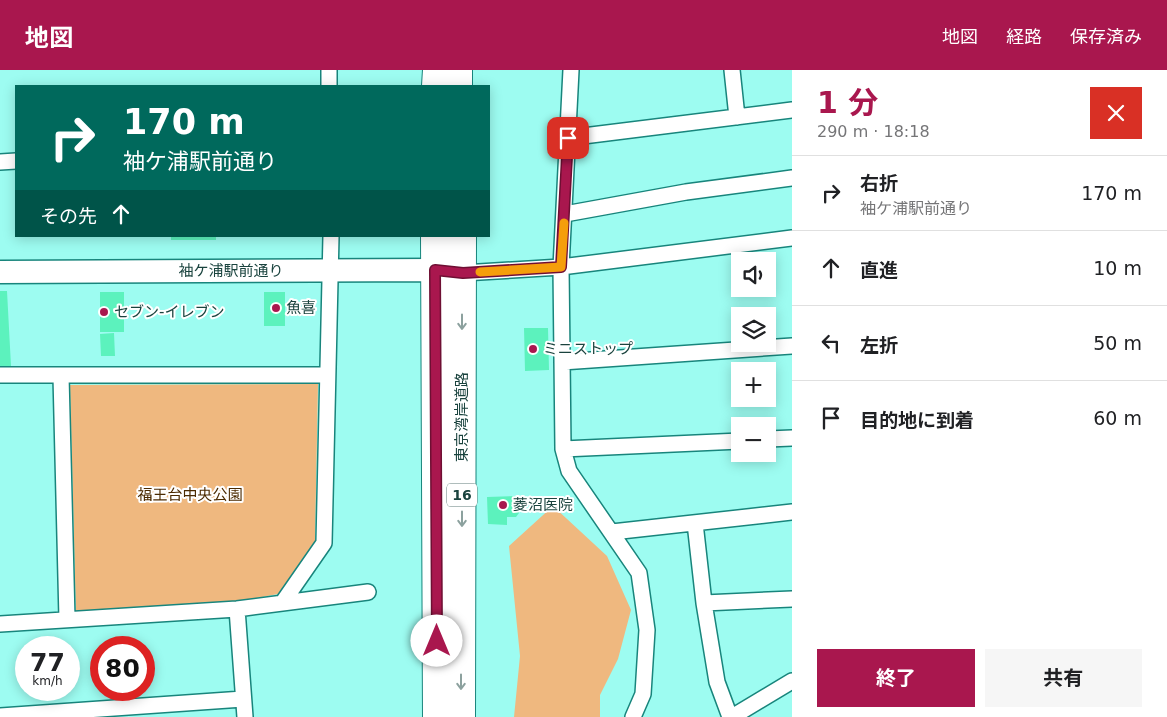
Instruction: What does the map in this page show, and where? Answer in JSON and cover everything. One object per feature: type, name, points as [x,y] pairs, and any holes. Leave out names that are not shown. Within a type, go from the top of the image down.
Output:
[{"type":"highway","points":[[436,70],[436,85]]},
{"type":"highway","points":[[458,70],[458,85]]},
{"type":"highway","name":"東京湾岸道路","points":[[435,237],[437,717]]},
{"type":"highway","name":"東京湾岸道路","points":[[461,717],[462,237]]},
{"type":"street","points":[[325,70],[329,70],[330,85]]},
{"type":"street","points":[[571,70],[561,267],[563,449],[569,471],[639,573],[647,630],[643,694],[633,717]]},
{"type":"street","points":[[732,70],[737,117]]},
{"type":"street","points":[[568,138],[792,110]]},
{"type":"street","points":[[0,162],[15,162]]},
{"type":"street","points":[[565,214],[686,192],[792,178]]},
{"type":"street","points":[[283,602],[324,544],[331,270],[330,237]]},
{"type":"street","points":[[463,273],[561,267],[792,238]]},
{"type":"street","name":"袖ケ浦駅前通り","points":[[0,272],[435,270],[463,273]]},
{"type":"street","points":[[562,362],[792,346]]},
{"type":"street","points":[[0,375],[327,374]]},
{"type":"street","points":[[61,376],[67,619]]},
{"type":"street","points":[[776,439],[792,438]]},
{"type":"street","points":[[563,449],[731,441]]},
{"type":"street","points":[[612,532],[792,512]]},
{"type":"street","points":[[695,523],[704,603],[717,682],[731,717],[792,681]]},
{"type":"street","points":[[0,624],[237,609],[368,592]]},
{"type":"street","points":[[704,603],[792,599]]},
{"type":"street","points":[[237,609],[245,717]]},
{"type":"street","points":[[0,716],[244,699]]},
{"type":"green space","name":"福王台中央公園","points":[[318,384],[315,541],[278,594],[225,604],[76,615],[70,385]]},
{"type":"green space","points":[[553,506],[607,556],[631,610],[618,659],[600,695],[600,717],[514,717],[520,656],[509,546]]},
{"type":"building","points":[[171,237],[216,237],[216,240],[171,240]]},
{"type":"building","points":[[0,291],[7,291],[11,366],[0,367]]},
{"type":"building","points":[[100,292],[124,292],[124,332],[100,332]]},
{"type":"building","points":[[264,292],[285,292],[285,326],[264,326]]},
{"type":"building","points":[[524,328],[548,328],[549,370],[525,371]]},
{"type":"building","points":[[114,333],[115,356],[101,356],[100,334]]},
{"type":"building","name":"菱沼医院","points":[[520,496],[519,513],[516,517],[507,517],[507,525],[488,524],[487,497]]},
{"type":"slow traffic","points":[[480,272],[561,267],[564,223]]},
{"type":"place","name":"魚喜","points":[[276,308]]},
{"type":"place","name":"セブン-イレブン","points":[[104,312]]},
{"type":"place","name":"ミニストップ","points":[[533,349]]},
{"type":"place","name":"菱沼医院","points":[[503,505]]},
{"type":"route","points":[[437,641],[435,270],[463,273],[561,267],[568,138]]}]
